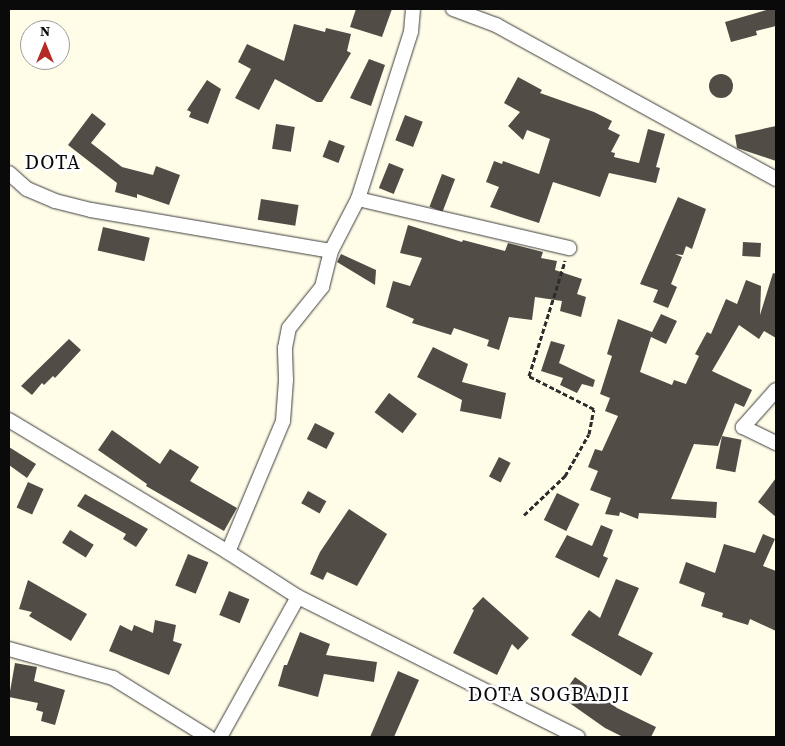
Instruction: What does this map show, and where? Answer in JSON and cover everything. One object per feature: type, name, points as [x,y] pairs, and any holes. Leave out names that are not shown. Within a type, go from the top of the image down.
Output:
[{"type":"street","points":[[228,552],[283,421],[286,380],[285,348],[289,328],[322,287],[331,251],[358,199],[411,32],[413,9]]},
{"type":"street","points":[[453,9],[496,25],[776,179]]},
{"type":"street","points":[[9,173],[27,189],[55,201],[82,208],[331,251]]},
{"type":"street","points":[[358,199],[569,248]]},
{"type":"street","points":[[776,390],[742,427],[776,443]]},
{"type":"street","points":[[9,420],[228,552],[298,597],[578,737]]},
{"type":"street","points":[[220,737],[298,597]]},
{"type":"street","points":[[9,649],[113,678],[208,737]]},
{"type":"path","points":[[524,516],[565,476],[589,434],[594,409],[528,376],[569,248]]},
{"type":"building","points":[[356,9],[392,9],[382,37],[350,27]]},
{"type":"building","points":[[776,9],[776,26],[756,31],[757,35],[731,42],[725,22]]},
{"type":"building","points":[[294,24],[325,32],[326,28],[351,34],[347,51],[351,53],[322,102],[317,102],[275,79],[259,110],[235,98],[251,69],[238,62],[247,44],[284,61]]},
{"type":"building","points":[[369,59],[385,65],[371,106],[350,98]]},
{"type":"building","points":[[721,74],[730,77],[733,86],[730,95],[721,98],[712,95],[709,86],[712,77]]},
{"type":"building","points":[[518,77],[542,90],[540,93],[594,112],[612,121],[608,129],[620,135],[611,152],[615,153],[614,157],[639,163],[648,129],[665,134],[656,167],[660,168],[656,183],[609,173],[600,197],[553,182],[539,223],[490,207],[499,187],[486,182],[494,161],[502,164],[503,161],[539,174],[550,139],[527,130],[523,140],[508,126],[520,112],[504,103]]},
{"type":"building","points":[[207,80],[221,89],[208,124],[189,117],[191,112],[187,110]]},
{"type":"building","points":[[92,113],[106,124],[91,143],[122,167],[153,175],[156,166],[180,175],[169,205],[137,194],[137,198],[115,192],[117,183],[68,145]]},
{"type":"building","points":[[405,115],[423,122],[413,147],[395,140]]},
{"type":"building","points":[[276,124],[295,127],[291,152],[272,149]]},
{"type":"building","points":[[776,126],[776,161],[737,148],[735,135]]},
{"type":"building","points":[[329,140],[345,146],[338,163],[323,157]]},
{"type":"building","points":[[389,163],[404,169],[394,194],[379,188]]},
{"type":"building","points":[[442,174],[455,179],[443,212],[429,207]]},
{"type":"building","points":[[678,197],[706,209],[692,249],[686,246],[683,255],[675,254],[682,257],[671,284],[677,287],[668,308],[653,302],[658,290],[640,284]]},
{"type":"building","points":[[261,199],[299,205],[295,226],[258,220]]},
{"type":"building","points":[[408,225],[462,242],[463,240],[505,251],[508,243],[543,252],[541,258],[557,261],[555,270],[582,279],[577,294],[586,297],[581,317],[560,311],[562,301],[535,297],[532,320],[509,317],[499,350],[487,346],[489,340],[454,328],[451,335],[412,323],[414,319],[386,307],[393,281],[410,286],[422,258],[400,253]]},
{"type":"building","points":[[103,227],[150,238],[144,261],[98,250]]},
{"type":"building","points":[[743,242],[761,243],[760,257],[742,256]]},
{"type":"building","points":[[341,254],[376,270],[375,285],[337,262]]},
{"type":"building","points":[[773,273],[776,274],[776,338],[764,331],[759,339],[739,325],[712,371],[752,390],[744,407],[735,403],[718,446],[694,444],[671,499],[717,502],[716,518],[639,513],[638,519],[620,512],[619,516],[605,514],[611,498],[590,490],[598,471],[588,467],[595,449],[602,451],[618,416],[605,411],[610,398],[600,394],[612,356],[607,354],[618,319],[652,332],[661,314],[677,321],[666,344],[651,337],[640,372],[672,385],[674,380],[686,384],[699,356],[695,354],[707,332],[711,334],[726,299],[737,304],[746,280],[761,286],[760,315]]},
{"type":"building","points":[[69,339],[81,350],[55,378],[53,376],[44,385],[42,383],[32,395],[21,386]]},
{"type":"building","points":[[551,341],[565,345],[559,363],[595,380],[593,387],[582,384],[577,393],[560,385],[563,378],[541,371]]},
{"type":"building","points":[[433,347],[468,364],[462,382],[506,393],[501,419],[460,411],[462,400],[417,377]]},
{"type":"building","points":[[389,393],[417,414],[403,433],[375,412]]},
{"type":"building","points":[[315,423],[335,433],[326,449],[307,439]]},
{"type":"building","points":[[112,430],[160,464],[170,449],[199,467],[190,481],[237,508],[224,531],[146,486],[147,484],[98,450]]},
{"type":"building","points":[[722,436],[742,440],[735,472],[716,468]]},
{"type":"building","points":[[9,447],[36,464],[27,478],[9,465]]},
{"type":"building","points":[[499,457],[511,463],[501,483],[489,477]]},
{"type":"building","points":[[776,478],[776,517],[758,502]]},
{"type":"building","points":[[28,482],[44,489],[32,514],[17,508]]},
{"type":"building","points":[[308,491],[326,501],[320,513],[301,503]]},
{"type":"building","points":[[557,493],[579,504],[566,531],[544,520]]},
{"type":"building","points":[[85,494],[148,529],[136,547],[123,539],[126,534],[77,506]]},
{"type":"building","points":[[349,509],[387,534],[357,586],[327,572],[323,580],[310,574],[320,552]]},
{"type":"building","points":[[601,525],[613,530],[603,556],[608,558],[599,578],[555,557],[567,535],[592,546]]},
{"type":"building","points":[[70,530],[94,545],[86,558],[62,543]]},
{"type":"building","points":[[763,534],[775,539],[763,566],[776,571],[776,631],[750,619],[748,625],[722,617],[723,613],[701,606],[705,593],[679,583],[686,562],[715,573],[724,544],[755,553]]},
{"type":"building","points":[[188,554],[208,562],[196,594],[175,586]]},
{"type":"building","points":[[616,579],[639,588],[618,635],[653,653],[641,676],[571,635],[589,610],[600,618]]},
{"type":"building","points":[[28,580],[87,614],[71,641],[29,616],[32,612],[19,609]]},
{"type":"building","points":[[229,591],[249,599],[240,623],[219,615]]},
{"type":"building","points":[[483,597],[529,638],[518,650],[512,644],[497,675],[453,653],[474,610],[472,609]]},
{"type":"building","points":[[155,620],[176,625],[173,641],[182,644],[169,675],[109,651],[120,625],[132,631],[134,625],[153,633]]},
{"type":"building","points":[[300,632],[330,644],[326,655],[377,662],[374,682],[324,674],[318,697],[278,686],[284,665],[287,665]]},
{"type":"building","points":[[15,663],[37,667],[34,681],[65,690],[55,725],[41,721],[43,712],[36,710],[38,703],[9,697]]},
{"type":"building","points":[[398,671],[419,680],[394,737],[370,737]]},
{"type":"building","points":[[575,677],[617,708],[656,727],[651,737],[623,737],[605,728],[561,697]]},
{"type":"district","name":"DOTA","points":[[53,162]]},
{"type":"district","name":"DOTA SOGBADJI","points":[[549,694]]}]
